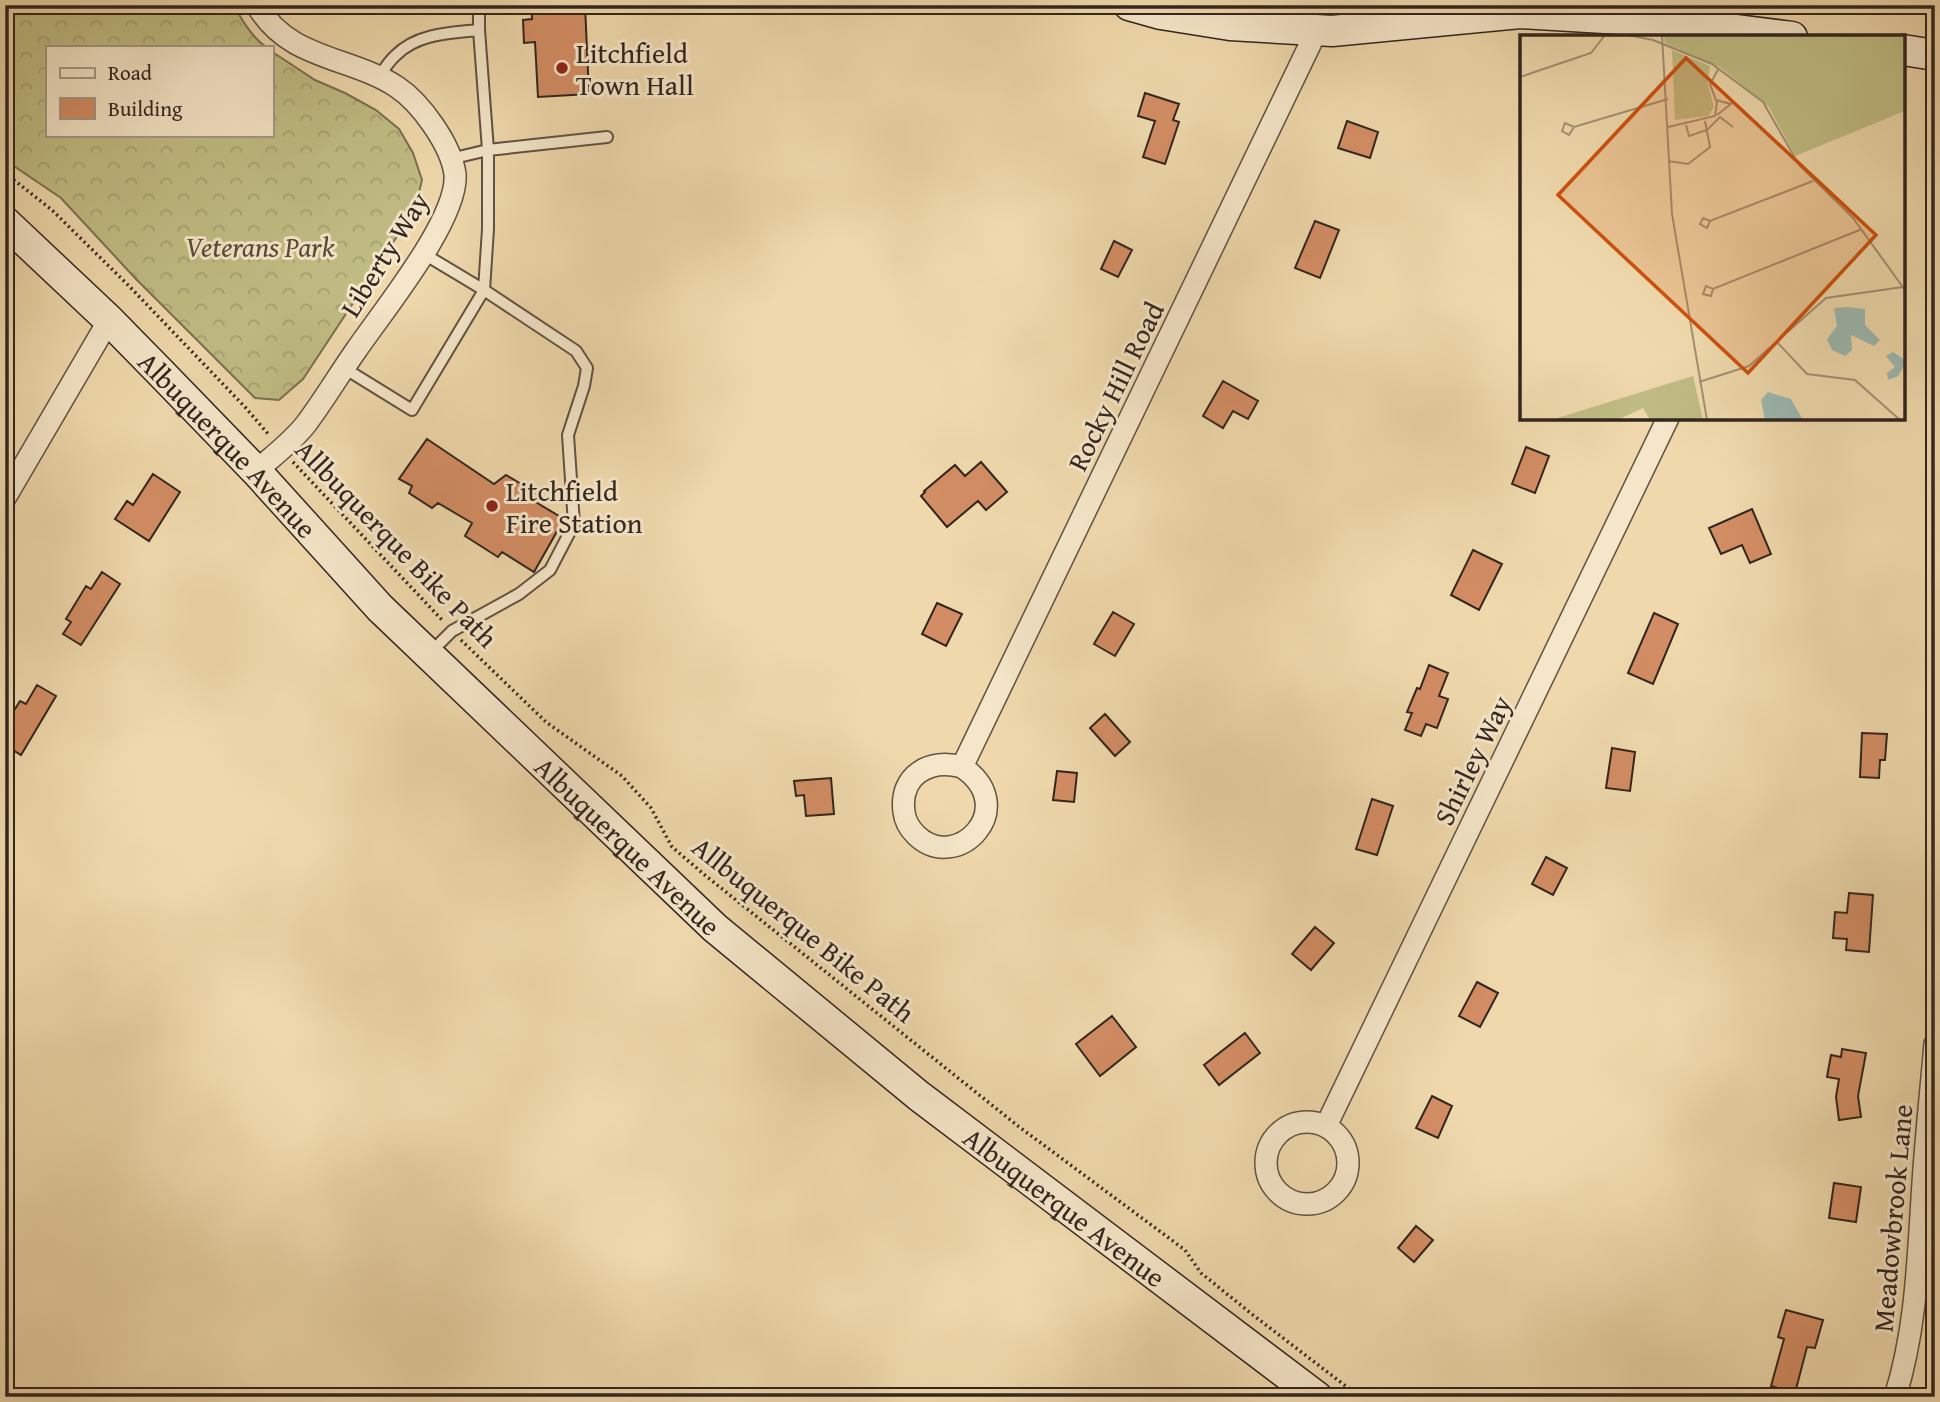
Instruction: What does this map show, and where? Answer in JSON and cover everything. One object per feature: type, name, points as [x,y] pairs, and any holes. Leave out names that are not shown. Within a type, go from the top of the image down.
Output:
[{"type":"street","name":"Liberty Way","points":[[256,471],[305,425],[424,254],[447,213],[455,174],[436,128],[419,107],[398,88],[379,77],[300,46],[268,23],[257,5]]},
{"type":"street","points":[[1129,5],[1161,14],[1230,25],[1332,31],[1520,13],[1672,22],[1776,35]]},
{"type":"street","name":"Rocky Hill Road","points":[[962,767],[1317,30]]},
{"type":"street","points":[[1905,50],[1935,55]]},
{"type":"street","name":"Albuquerque Avenue","points":[[5,222],[109,320],[256,471],[380,608],[715,928],[919,1096],[1317,1397]]},
{"type":"street","points":[[5,498],[109,320]]},
{"type":"street","name":"Shirley Way","points":[[1326,1126],[1667,420]]},
{"type":"street","name":"Meadowbrook Lane","points":[[1895,1397],[1906,1362],[1916,1293],[1935,1044]]},
{"type":"lane","points":[[344,368],[412,410],[484,290],[488,229],[488,150],[479,5]]},
{"type":"lane","points":[[379,77],[394,56],[418,40],[480,30]]},
{"type":"lane","points":[[450,159],[488,150],[607,137]]},
{"type":"lane","points":[[424,254],[576,351],[587,368],[568,435],[574,524],[550,570],[519,594],[452,631],[429,654]]},
{"type":"path","name":"Allbuquerque Bike Path","points":[[5,173],[52,210],[129,286],[452,631],[546,722],[622,776],[651,807],[672,847],[1018,1126],[1185,1250],[1201,1273],[1360,1397]]},
{"type":"green space","name":"Veterans Park","points":[[5,5],[234,5],[248,28],[265,46],[46,46],[46,136],[273,136],[273,52],[315,80],[376,110],[399,129],[413,153],[422,180],[415,209],[303,379],[279,400],[255,398],[135,278],[61,198],[5,160]]},
{"type":"building","name":"Litchfield Town Hall","points":[[531,5],[585,5],[589,94],[538,97],[535,42],[524,43],[523,20],[532,19]]},
{"type":"building","points":[[1145,93],[1179,104],[1173,120],[1179,122],[1165,164],[1143,157],[1155,121],[1138,116]]},
{"type":"building","points":[[1347,121],[1378,132],[1370,158],[1338,148]]},
{"type":"building","points":[[1315,221],[1339,230],[1320,278],[1295,268]]},
{"type":"building","points":[[1114,241],[1132,250],[1118,277],[1101,269]]},
{"type":"building","points":[[1223,381],[1258,401],[1248,419],[1233,411],[1223,428],[1203,416]]},
{"type":"building","name":"Litchfield Fire Station","points":[[427,439],[494,484],[506,475],[538,494],[534,501],[564,519],[534,572],[502,552],[498,557],[465,536],[472,523],[438,503],[432,508],[409,493],[412,486],[399,479]]},
{"type":"building","points":[[1526,447],[1549,456],[1535,493],[1512,484]]},
{"type":"building","points":[[981,462],[1007,492],[986,510],[978,501],[947,527],[921,496],[955,465],[965,476]]},
{"type":"building","points":[[153,474],[180,492],[149,541],[115,519],[127,501],[133,505]]},
{"type":"building","points":[[1752,509],[1771,554],[1750,563],[1742,545],[1721,554],[1709,528]]},
{"type":"building","points":[[1473,550],[1502,564],[1479,610],[1451,595]]},
{"type":"building","points":[[102,572],[120,584],[81,645],[63,634],[71,622],[66,619],[86,586],[91,589]]},
{"type":"building","points":[[937,603],[962,614],[946,646],[922,634]]},
{"type":"building","points":[[1113,612],[1134,624],[1115,656],[1094,644]]},
{"type":"building","points":[[1654,613],[1678,624],[1653,684],[1628,673]]},
{"type":"building","points":[[1429,665],[1448,673],[1439,696],[1448,699],[1437,728],[1426,724],[1421,736],[1405,730],[1412,713],[1407,712]]},
{"type":"building","points":[[37,685],[56,696],[21,755],[5,745],[5,725],[20,701],[26,704]]},
{"type":"building","points":[[1105,714],[1130,742],[1115,756],[1090,728]]},
{"type":"building","points":[[1862,733],[1887,734],[1885,760],[1880,760],[1879,778],[1860,777]]},
{"type":"building","points":[[1612,748],[1635,752],[1630,791],[1606,788]]},
{"type":"building","points":[[1057,771],[1077,773],[1074,802],[1053,800]]},
{"type":"building","points":[[831,778],[834,814],[806,816],[804,795],[796,796],[794,781]]},
{"type":"building","points":[[1372,799],[1393,806],[1377,855],[1356,849]]},
{"type":"building","points":[[1546,857],[1567,868],[1553,895],[1532,884]]},
{"type":"building","points":[[1849,893],[1873,895],[1869,952],[1846,950],[1847,939],[1833,938],[1835,912],[1847,913]]},
{"type":"building","points":[[1315,927],[1334,943],[1311,970],[1292,954]]},
{"type":"building","points":[[1477,982],[1498,993],[1480,1027],[1459,1016]]},
{"type":"building","points":[[1112,1016],[1136,1047],[1100,1076],[1076,1044]]},
{"type":"building","points":[[1245,1033],[1260,1053],[1219,1085],[1204,1065]]},
{"type":"building","points":[[1842,1049],[1866,1053],[1858,1096],[1861,1117],[1839,1120],[1836,1097],[1839,1079],[1827,1077],[1831,1055],[1841,1057]]},
{"type":"building","points":[[1432,1096],[1452,1106],[1438,1138],[1416,1128]]},
{"type":"building","points":[[1834,1183],[1861,1187],[1856,1222],[1829,1218]]},
{"type":"building","points":[[1416,1226],[1433,1240],[1414,1262],[1398,1248]]},
{"type":"building","points":[[1786,1310],[1823,1320],[1815,1348],[1807,1347],[1795,1393],[1771,1386],[1784,1339],[1778,1337]]},
{"type":"place","name":"Litchfield Town Hall","points":[[562,68]]},
{"type":"place","name":"Litchfield Fire Station","points":[[492,506]]}]
